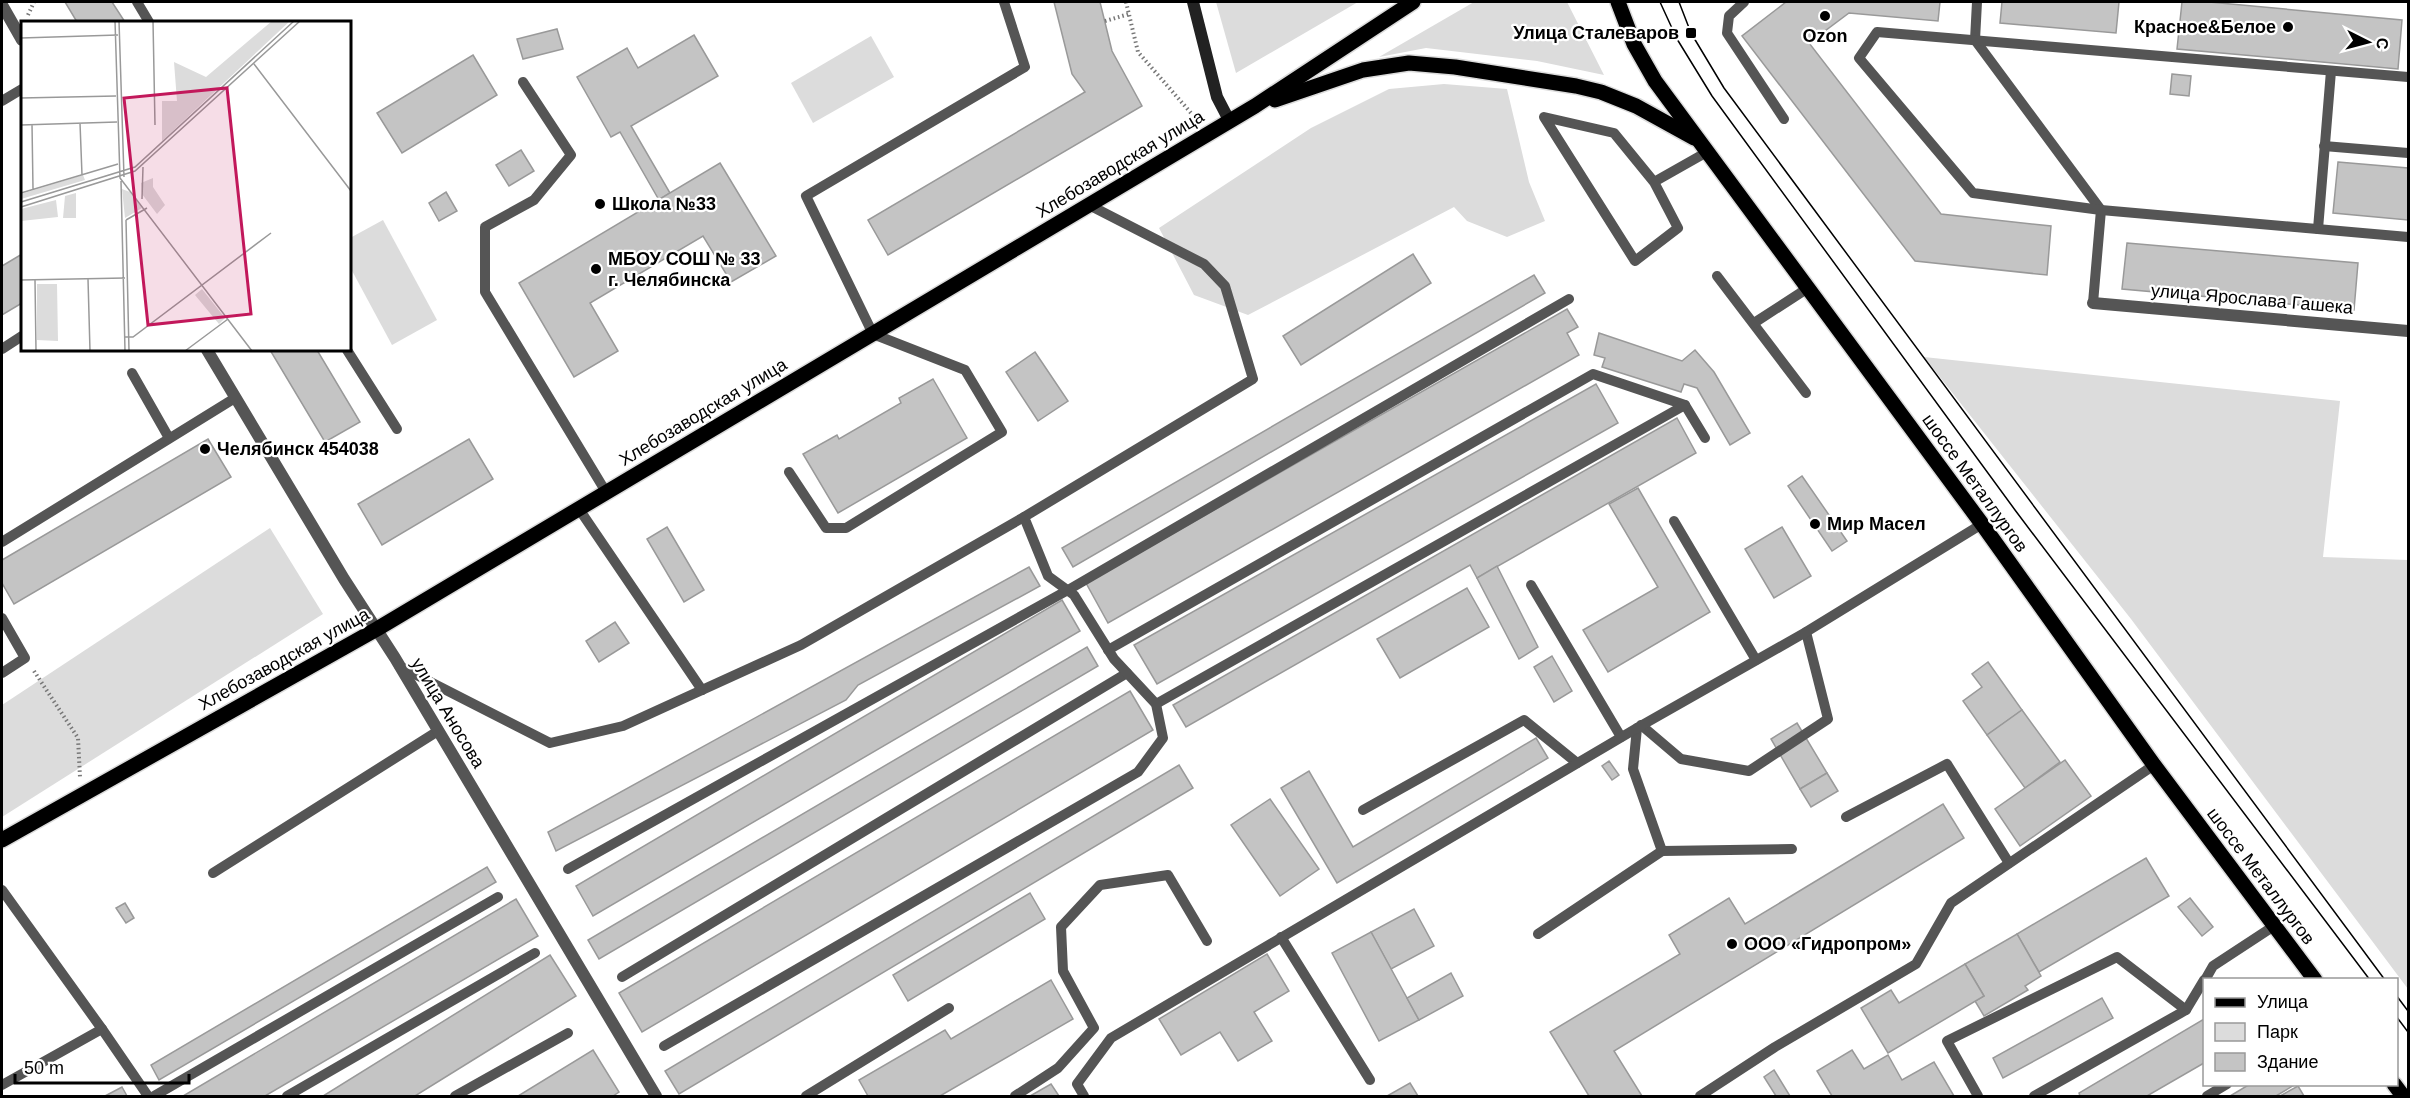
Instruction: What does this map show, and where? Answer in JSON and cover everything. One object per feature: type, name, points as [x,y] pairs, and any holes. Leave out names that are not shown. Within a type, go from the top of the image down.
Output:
[{"type":"main road","name":"Хлебозаводская улица","points":[[2,840],[377,629],[1230,122],[1413,2]]},
{"type":"main road","name":"шоссе Металлургов","points":[[1618,2],[1634,44],[1655,81],[1982,524],[2154,765],[2313,978]]},
{"type":"main road","points":[[1255,106],[1363,70],[1409,63],[1455,67],[1601,92],[1636,106],[1704,147]]},
{"type":"street","points":[[1193,2],[1217,97],[1230,122]]},
{"type":"street","points":[[2,5],[21,38]]},
{"type":"street","name":"улица Ярослава Гашека","points":[[2092,303],[2409,331]]},
{"type":"street","name":"улица Аносова","points":[[208,351],[656,1096]]},
{"type":"lane","points":[[136,2],[148,21]]},
{"type":"lane","points":[[789,472],[826,528],[846,528],[1002,432],[965,370],[873,334],[806,196],[1025,67],[1004,2]]},
{"type":"lane","points":[[1744,2],[1729,16],[1727,33],[1784,119]]},
{"type":"lane","points":[[1977,2],[1975,40],[2101,210],[2092,303]]},
{"type":"lane","points":[[2409,77],[1878,32],[1859,58],[1973,193],[2101,210],[2409,237]]},
{"type":"lane","points":[[2318,229],[2331,71]]},
{"type":"lane","points":[[523,82],[571,155],[534,200],[486,227],[485,292],[606,492]]},
{"type":"lane","points":[[2,101],[21,90]]},
{"type":"lane","points":[[1544,117],[1614,133],[1654,182],[1678,228],[1635,261],[1544,117]]},
{"type":"lane","points":[[2324,146],[2409,153]]},
{"type":"lane","points":[[1654,182],[1704,147]]},
{"type":"lane","points":[[399,666],[550,743],[623,726],[801,645],[1024,517],[1253,379],[1225,286],[1203,264],[1089,205]]},
{"type":"lane","points":[[1717,276],[1806,393]]},
{"type":"lane","points":[[1754,323],[1808,288]]},
{"type":"lane","points":[[567,869],[1068,590],[1569,299]]},
{"type":"lane","points":[[2,349],[21,337]]},
{"type":"lane","points":[[348,351],[398,429]]},
{"type":"lane","points":[[132,373],[170,438]]},
{"type":"lane","points":[[1108,650],[1593,374],[1685,405],[1705,438]]},
{"type":"lane","points":[[2,542],[235,398]]},
{"type":"lane","points":[[1156,704],[1685,405]]},
{"type":"lane","points":[[579,509],[702,690]]},
{"type":"lane","points":[[664,1046],[1138,772],[1163,738],[1156,704],[1108,650],[1074,595],[1048,576],[1024,517]]},
{"type":"lane","points":[[1674,522],[1756,660]]},
{"type":"lane","points":[[1084,1096],[1077,1084],[1111,1038],[1639,726],[1806,632],[1982,524]]},
{"type":"lane","points":[[1531,585],[1621,737]]},
{"type":"lane","points":[[2,618],[25,658],[2,673]]},
{"type":"lane","points":[[1639,726],[1681,759],[1749,771],[1828,719],[1806,632]]},
{"type":"lane","points":[[622,977],[1127,673]]},
{"type":"lane","points":[[1363,810],[1524,720],[1577,763]]},
{"type":"lane","points":[[1639,726],[1633,769],[1662,850]]},
{"type":"lane","points":[[213,873],[438,731]]},
{"type":"lane","points":[[1846,817],[1947,764],[2010,863]]},
{"type":"lane","points":[[1700,1096],[1775,1047],[1916,964],[1951,903],[2154,765]]},
{"type":"lane","points":[[1538,934],[1662,850],[1792,849]]},
{"type":"lane","points":[[1015,1096],[1058,1068],[1094,1028],[1063,971],[1061,927],[1100,885],[1168,875],[1207,941]]},
{"type":"lane","points":[[2,890],[148,1096]]},
{"type":"lane","points":[[154,1096],[498,897]]},
{"type":"lane","points":[[2206,978],[2213,966],[2274,926]]},
{"type":"lane","points":[[1281,937],[1370,1080]]},
{"type":"lane","points":[[287,1096],[535,953]]},
{"type":"lane","points":[[1978,1096],[1947,1041],[2117,957],[2186,1010]]},
{"type":"lane","points":[[2034,1096],[2186,1010],[2203,983]]},
{"type":"lane","points":[[806,1096],[949,1008]]},
{"type":"lane","points":[[2,1085],[102,1029]]},
{"type":"lane","points":[[454,1096],[568,1033]]},
{"type":"lane","points":[[2207,1096],[2224,1086]]},
{"type":"path","points":[[25,21],[32,2]]},
{"type":"path","points":[[1126,2],[1138,52],[1191,113]]},
{"type":"path","points":[[1105,21],[1129,14]]},
{"type":"path","points":[[25,658],[78,738],[81,782]]},
{"type":"green space","points":[[1216,2],[1358,2],[1236,73]]},
{"type":"green space","points":[[1474,2],[1567,2],[1604,75],[1537,61],[1426,48],[1379,57]]},
{"type":"green space","points":[[871,36],[894,77],[813,123],[791,83]]},
{"type":"green space","points":[[1444,84],[1507,89],[1529,182],[1545,221],[1507,237],[1467,221],[1454,207],[1248,315],[1194,295],[1159,228],[1311,128],[1389,89]]},
{"type":"green space","points":[[383,220],[437,320],[392,345],[351,269],[351,237]]},
{"type":"green space","points":[[1924,357],[2340,401],[2323,557],[2408,560],[2408,989],[2131,619]]},
{"type":"green space","points":[[270,528],[323,614],[2,817],[2,705]]},
{"type":"building","points":[[65,2],[112,2],[124,21],[76,21]]},
{"type":"building","points":[[1054,2],[1100,2],[1112,51],[1142,106],[888,255],[868,220],[1085,92],[1072,74]]},
{"type":"building","points":[[1786,2],[1940,2],[1938,21],[1849,13],[1809,43],[1941,214],[2051,226],[2047,275],[1915,261],[1742,36]]},
{"type":"building","points":[[2002,2],[2119,2],[2116,33],[2000,23]]},
{"type":"building","points":[[2182,2],[2209,2],[2402,20],[2398,69],[2177,49]]},
{"type":"building","points":[[557,29],[563,49],[523,59],[517,39]]},
{"type":"building","points":[[694,35],[718,76],[631,126],[670,193],[659,200],[620,132],[611,137],[577,77],[627,48],[638,68]]},
{"type":"building","points":[[473,55],[497,95],[402,153],[377,113]]},
{"type":"building","points":[[2172,74],[2191,76],[2189,96],[2170,94]]},
{"type":"building","points":[[521,150],[534,171],[509,186],[496,165]]},
{"type":"building","points":[[2338,162],[2408,168],[2408,220],[2333,213]]},
{"type":"building","name":"МБОУ СОШ № 33 г. Челябинска","points":[[720,163],[776,256],[731,282],[703,236],[590,303],[618,351],[574,377],[519,283]]},
{"type":"building","points":[[446,192],[457,211],[439,221],[429,203]]},
{"type":"building","points":[[2127,243],[2358,263],[2354,310],[2122,289]]},
{"type":"building","points":[[1413,254],[1431,283],[1301,365],[1283,336]]},
{"type":"building","points":[[21,255],[21,304],[2,315],[2,266]]},
{"type":"building","points":[[1534,275],[1545,293],[1073,567],[1062,548]]},
{"type":"building","points":[[1567,309],[1578,327],[1567,333],[1579,355],[1108,623],[1086,583]]},
{"type":"building","points":[[1599,333],[1682,361],[1695,350],[1714,372],[1750,433],[1730,445],[1697,388],[1684,384],[1681,392],[1602,367],[1605,358],[1594,355]]},
{"type":"building","points":[[271,351],[318,351],[360,422],[325,442]]},
{"type":"building","points":[[1035,352],[1068,401],[1038,421],[1006,372]]},
{"type":"building","points":[[933,379],[967,438],[838,513],[803,454],[837,435],[839,439],[901,403],[899,398]]},
{"type":"building","points":[[1596,384],[1618,423],[1157,684],[1134,645]]},
{"type":"building","points":[[1677,418],[1696,453],[1477,578],[1470,565],[1186,727],[1173,705]]},
{"type":"building","points":[[208,439],[231,477],[14,604],[2,583],[2,560]]},
{"type":"building","points":[[469,439],[493,479],[382,545],[358,504]]},
{"type":"building","points":[[1802,476],[1847,541],[1832,551],[1788,486]]},
{"type":"building","points":[[1638,488],[1710,612],[1608,672],[1583,630],[1658,587],[1609,504]]},
{"type":"building","points":[[667,527],[704,590],[684,602],[647,539]]},
{"type":"building","points":[[1782,527],[1811,576],[1774,598],[1745,549]]},
{"type":"building","points":[[1497,566],[1538,647],[1519,659],[1477,578]]},
{"type":"building","points":[[1029,567],[1040,586],[858,685],[846,700],[556,851],[548,832]]},
{"type":"building","points":[[1467,588],[1489,627],[1400,678],[1377,639]]},
{"type":"building","points":[[1062,600],[1080,631],[593,916],[576,886]]},
{"type":"building","points":[[615,622],[629,643],[599,662],[586,641]]},
{"type":"building","points":[[1087,647],[1098,666],[599,959],[588,940]]},
{"type":"building","points":[[1552,656],[1572,691],[1554,702],[1534,667]]},
{"type":"building","points":[[1988,662],[2022,710],[1987,735],[1963,701],[1982,687],[1972,674]]},
{"type":"building","points":[[1130,691],[1153,730],[642,1032],[619,993]]},
{"type":"building","points":[[2022,710],[2060,762],[2025,788],[1987,735]]},
{"type":"building","points":[[1797,723],[1827,773],[1800,789],[1771,739]]},
{"type":"building","points":[[1536,738],[1548,758],[1337,883],[1281,788],[1309,771],[1353,847]]},
{"type":"building","points":[[2065,760],[2091,796],[2020,846],[1995,809]]},
{"type":"building","points":[[1609,761],[1619,775],[1612,780],[1602,766]]},
{"type":"building","points":[[1179,765],[1193,788],[679,1094],[665,1071]]},
{"type":"building","points":[[1827,773],[1838,791],[1811,807],[1800,789]]},
{"type":"building","points":[[1270,799],[1319,869],[1280,896],[1231,825]]},
{"type":"building","name":"ООО «Гидропром»","points":[[1943,804],[1964,838],[1614,1051],[1642,1096],[1589,1096],[1550,1032],[1680,954],[1669,935],[1729,898],[1745,924]]},
{"type":"building","points":[[2146,858],[2169,896],[2039,972],[2017,934]]},
{"type":"building","points":[[487,867],[496,882],[159,1080],[151,1065]]},
{"type":"building","points":[[1030,893],[1045,919],[908,1001],[893,975]]},
{"type":"building","points":[[2190,898],[2213,927],[2202,936],[2178,907]]},
{"type":"building","points":[[516,899],[538,936],[265,1096],[183,1096]]},
{"type":"building","points":[[125,903],[134,918],[126,923],[116,908]]},
{"type":"building","points":[[1414,909],[1434,946],[1391,969],[1371,932]]},
{"type":"building","points":[[1371,932],[1419,1020],[1379,1041],[1332,953]]},
{"type":"building","points":[[2017,934],[2041,976],[2025,986],[2028,990],[1984,1016],[1975,1001],[1984,996],[1965,964]]},
{"type":"building","points":[[1267,954],[1289,991],[1254,1012],[1272,1041],[1238,1061],[1220,1032],[1181,1055],[1159,1019]]},
{"type":"building","points":[[550,955],[576,996],[415,1096],[323,1096]]},
{"type":"building","points":[[1965,964],[1984,996],[1888,1053],[1861,1008],[1891,990],[1899,1003]]},
{"type":"building","points":[[1451,973],[1463,996],[1419,1020],[1407,998]]},
{"type":"building","points":[[1051,980],[1073,1019],[940,1096],[868,1096],[859,1080],[945,1030],[951,1039]]},
{"type":"building","points":[[2102,998],[2113,1018],[2003,1078],[1993,1058]]},
{"type":"building","points":[[2203,1020],[2203,1064],[2147,1096],[2080,1096],[2079,1093]]},
{"type":"building","points":[[593,1050],[619,1092],[613,1096],[518,1096]]},
{"type":"building","points":[[1852,1050],[1864,1069],[1888,1055],[1902,1080],[1934,1062],[1954,1096],[1832,1096],[1817,1071]]},
{"type":"building","points":[[1774,1070],[1790,1096],[1776,1096],[1764,1077]]},
{"type":"building","points":[[1410,1083],[1418,1096],[1387,1096]]},
{"type":"building","points":[[1051,1084],[1059,1096],[1030,1096]]},
{"type":"building","points":[[2247,1086],[2293,1086],[2276,1096],[2230,1096]]},
{"type":"building","points":[[2298,1086],[2304,1096],[2280,1096]]},
{"type":"building","points":[[122,1087],[127,1096],[105,1096]]},
{"type":"tram line","points":[[1660,2],[1677,39],[1712,96],[2015,510],[2368,978]]},
{"type":"tram line","points":[[1679,2],[1691,33],[1724,88],[2384,978]]},
{"type":"tram line","points":[[2398,998],[2408,1011]]},
{"type":"tram line","points":[[2398,1019],[2408,1032]]},
{"type":"place","name":"Ozon","points":[[1825,16]]},
{"type":"place","name":"Красное&Белое","points":[[2288,27]]},
{"type":"place","name":"Улица Сталеваров","points":[[1691,33]]},
{"type":"place","name":"Школа №33","points":[[600,204]]},
{"type":"place","name":"МБОУ СОШ № 33 г. Челябинска","points":[[596,269]]},
{"type":"place","name":"Челябинск 454038","points":[[205,449]]},
{"type":"place","name":"Мир Масел","points":[[1815,524]]},
{"type":"place","name":"ООО «Гидропром»","points":[[1732,944]]}]
